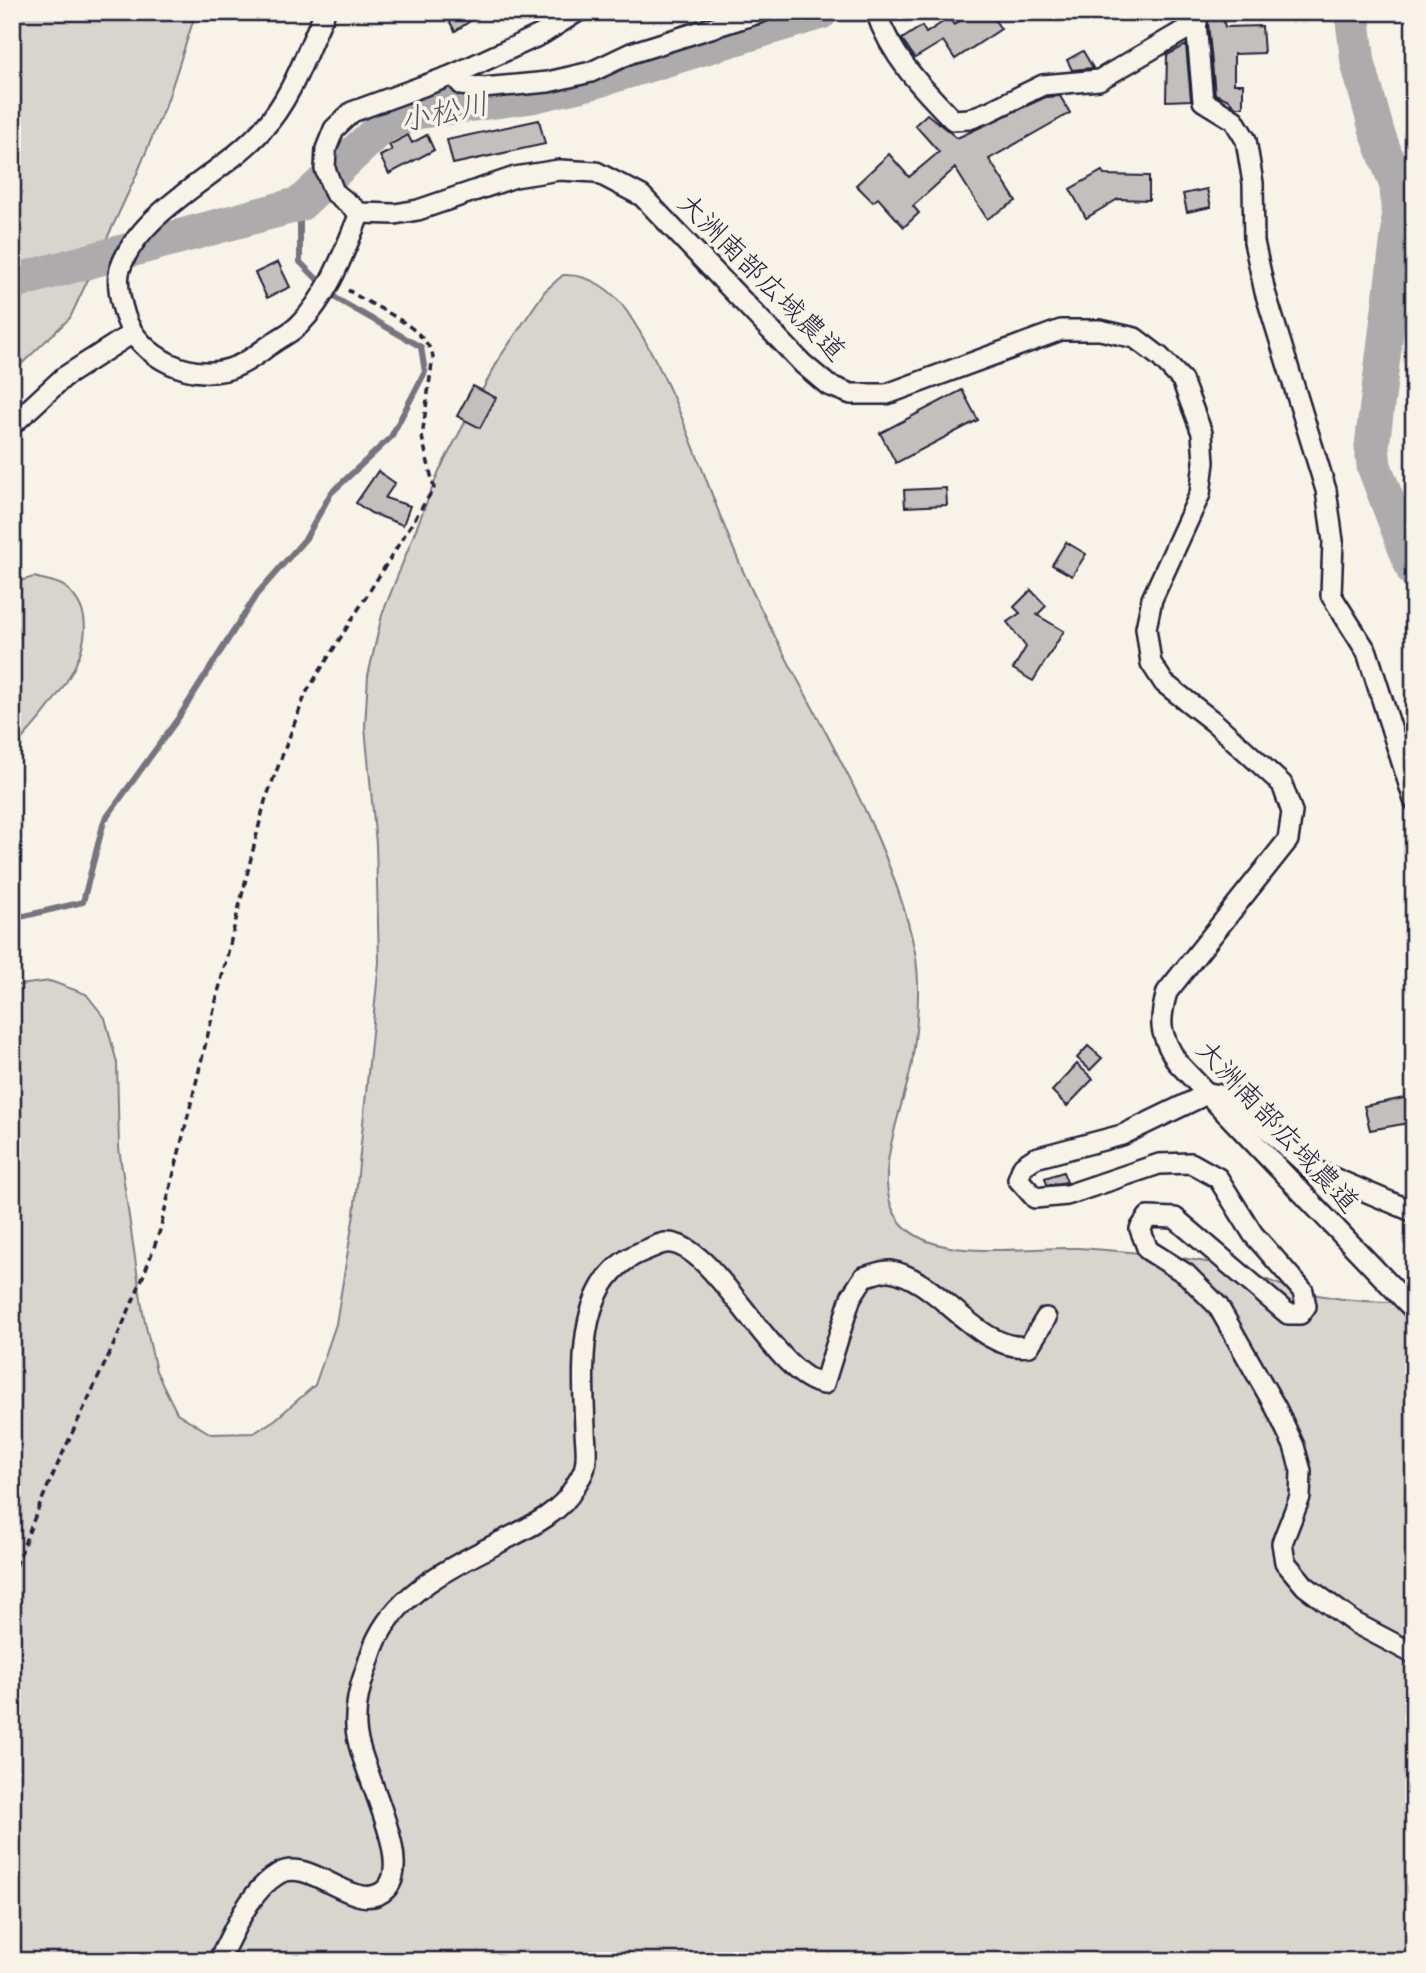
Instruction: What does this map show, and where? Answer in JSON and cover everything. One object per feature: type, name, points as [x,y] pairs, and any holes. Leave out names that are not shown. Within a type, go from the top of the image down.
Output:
[{"type":"street","points":[[326,12],[286,95],[265,127],[244,149],[160,213],[136,242],[119,270],[121,304],[131,334],[164,363],[202,373],[236,367],[299,326],[332,278],[359,214],[334,192],[325,169],[327,149],[334,129],[352,112],[453,75],[542,34],[577,12]]},
{"type":"street","points":[[453,75],[462,85],[483,88],[548,82],[591,72],[631,53],[762,12]]},
{"type":"street","points":[[876,12],[889,45],[918,84],[953,120],[969,119],[989,112],[1043,85],[1099,80],[1196,17],[1203,101],[1234,120],[1247,140],[1253,183],[1254,242],[1265,292],[1326,490],[1333,541],[1331,595],[1367,652],[1414,800]]},
{"type":"street","name":"大洲南部広域農道","points":[[359,214],[395,214],[418,210],[515,177],[548,172],[596,172],[642,196],[803,363],[828,385],[851,394],[887,394],[1061,330],[1100,330],[1135,338],[1182,380],[1202,433],[1204,463],[1200,494],[1152,599],[1146,628],[1151,663],[1164,683],[1215,723],[1282,784],[1292,812],[1288,840],[1167,992],[1162,1011],[1161,1036],[1177,1062],[1414,1311]]},
{"type":"street","points":[[12,425],[64,377],[131,334]]},
{"type":"street","points":[[1414,1212],[1310,1168],[1231,1097],[1209,1094],[1122,1135],[1035,1158],[1023,1166],[1018,1179],[1035,1198],[1067,1195],[1159,1164],[1191,1163],[1218,1178],[1253,1234],[1303,1291],[1306,1306],[1300,1314],[1288,1314],[1175,1218],[1148,1217],[1140,1229],[1148,1250],[1186,1273],[1218,1306],[1276,1408],[1294,1446],[1301,1471],[1300,1497],[1282,1543],[1285,1562],[1305,1586],[1355,1623],[1414,1654]]},
{"type":"street","points":[[218,1961],[252,1898],[278,1874],[297,1869],[361,1897],[379,1895],[390,1885],[395,1864],[383,1811],[361,1757],[356,1727],[361,1685],[379,1635],[405,1602],[447,1569],[534,1525],[570,1496],[585,1467],[583,1366],[590,1312],[605,1278],[625,1259],[665,1243],[684,1247],[723,1282],[792,1367],[814,1382],[824,1384],[851,1297],[864,1277],[888,1271],[911,1277],[977,1328],[1015,1349],[1029,1346],[1046,1318]]},
{"type":"path","points":[[12,1578],[26,1538],[79,1415],[140,1290],[160,1230],[265,801],[306,693],[434,488],[422,437],[433,356],[430,345],[408,327],[332,278]]},
{"type":"shaded area","points":[[12,12],[196,12],[168,99],[136,176],[70,318],[12,373]]},
{"type":"shaded area","points":[[563,275],[582,277],[608,291],[628,313],[647,345],[679,411],[748,582],[865,810],[903,905],[915,952],[918,993],[912,1063],[887,1167],[891,1207],[901,1223],[916,1236],[936,1244],[959,1248],[1078,1248],[1153,1254],[1237,1268],[1295,1290],[1325,1296],[1369,1301],[1414,1301],[1414,1961],[12,1961],[12,986],[50,981],[86,994],[105,1018],[117,1063],[119,1148],[143,1313],[156,1371],[177,1413],[211,1434],[254,1433],[276,1419],[315,1385],[336,1324],[354,1214],[379,962],[376,844],[365,727],[368,676],[382,615],[439,471],[500,357],[545,291]]},
{"type":"shaded area","points":[[34,577],[65,587],[80,606],[85,627],[81,650],[72,673],[42,716],[12,750],[12,583]]},
{"type":"building","points":[[444,12],[484,12],[455,31]]},
{"type":"building","points":[[972,12],[989,12],[1001,29],[955,59],[943,41],[915,58],[902,39],[922,26],[926,33],[949,18],[954,25]]},
{"type":"building","points":[[1207,12],[1222,12],[1225,27],[1262,26],[1264,53],[1234,54],[1234,84],[1243,84],[1243,107],[1236,107],[1229,100],[1215,94]]},
{"type":"building","points":[[1186,45],[1191,100],[1166,101],[1167,55]]},
{"type":"building","points":[[1083,51],[1093,68],[1072,70],[1067,60]]},
{"type":"building","points":[[1060,96],[1070,113],[989,159],[1016,201],[987,219],[955,168],[913,206],[919,213],[904,227],[878,198],[873,202],[856,185],[889,154],[909,177],[939,152],[915,125],[927,114],[957,138],[1046,97]]},
{"type":"building","points":[[539,120],[545,144],[453,164],[447,140]]},
{"type":"building","points":[[408,135],[412,143],[427,135],[434,150],[389,174],[380,156],[392,150],[389,145]]},
{"type":"building","points":[[1102,171],[1104,175],[1149,176],[1149,200],[1118,199],[1086,218],[1070,189]]},
{"type":"building","points":[[1207,189],[1211,207],[1187,212],[1183,194]]},
{"type":"building","points":[[278,262],[290,287],[267,298],[255,273]]},
{"type":"building","points":[[473,386],[496,398],[480,428],[457,416]]},
{"type":"building","points":[[962,390],[978,420],[896,463],[880,433]]},
{"type":"building","points":[[378,471],[395,483],[385,498],[410,506],[403,525],[371,513],[356,503]]},
{"type":"building","points":[[946,488],[947,505],[905,507],[904,490]]},
{"type":"building","points":[[1066,542],[1086,554],[1072,576],[1052,565]]},
{"type":"building","points":[[1031,590],[1046,606],[1037,615],[1064,631],[1033,681],[1013,669],[1026,647],[1007,622],[1020,613],[1014,607]]},
{"type":"building","points":[[1088,1046],[1102,1058],[1090,1070],[1077,1058]]},
{"type":"building","points":[[1077,1064],[1093,1079],[1067,1106],[1052,1091]]},
{"type":"building","points":[[1414,1096],[1414,1122],[1370,1130],[1364,1106]]},
{"type":"building","points":[[1063,1172],[1067,1182],[1047,1185],[1045,1178]]},
{"type":"waterway","name":"小松川","points":[[12,282],[300,204],[383,126],[416,112],[532,96],[592,82],[821,12]]},
{"type":"waterway","points":[[1352,12],[1358,63],[1377,132],[1397,186],[1399,228],[1372,446],[1374,466],[1414,571]]},
{"type":"waterway","points":[[12,919],[83,902],[104,821],[179,717],[257,594],[306,538],[331,493],[391,437],[425,372],[421,347],[337,299],[300,262],[300,204]]}]
